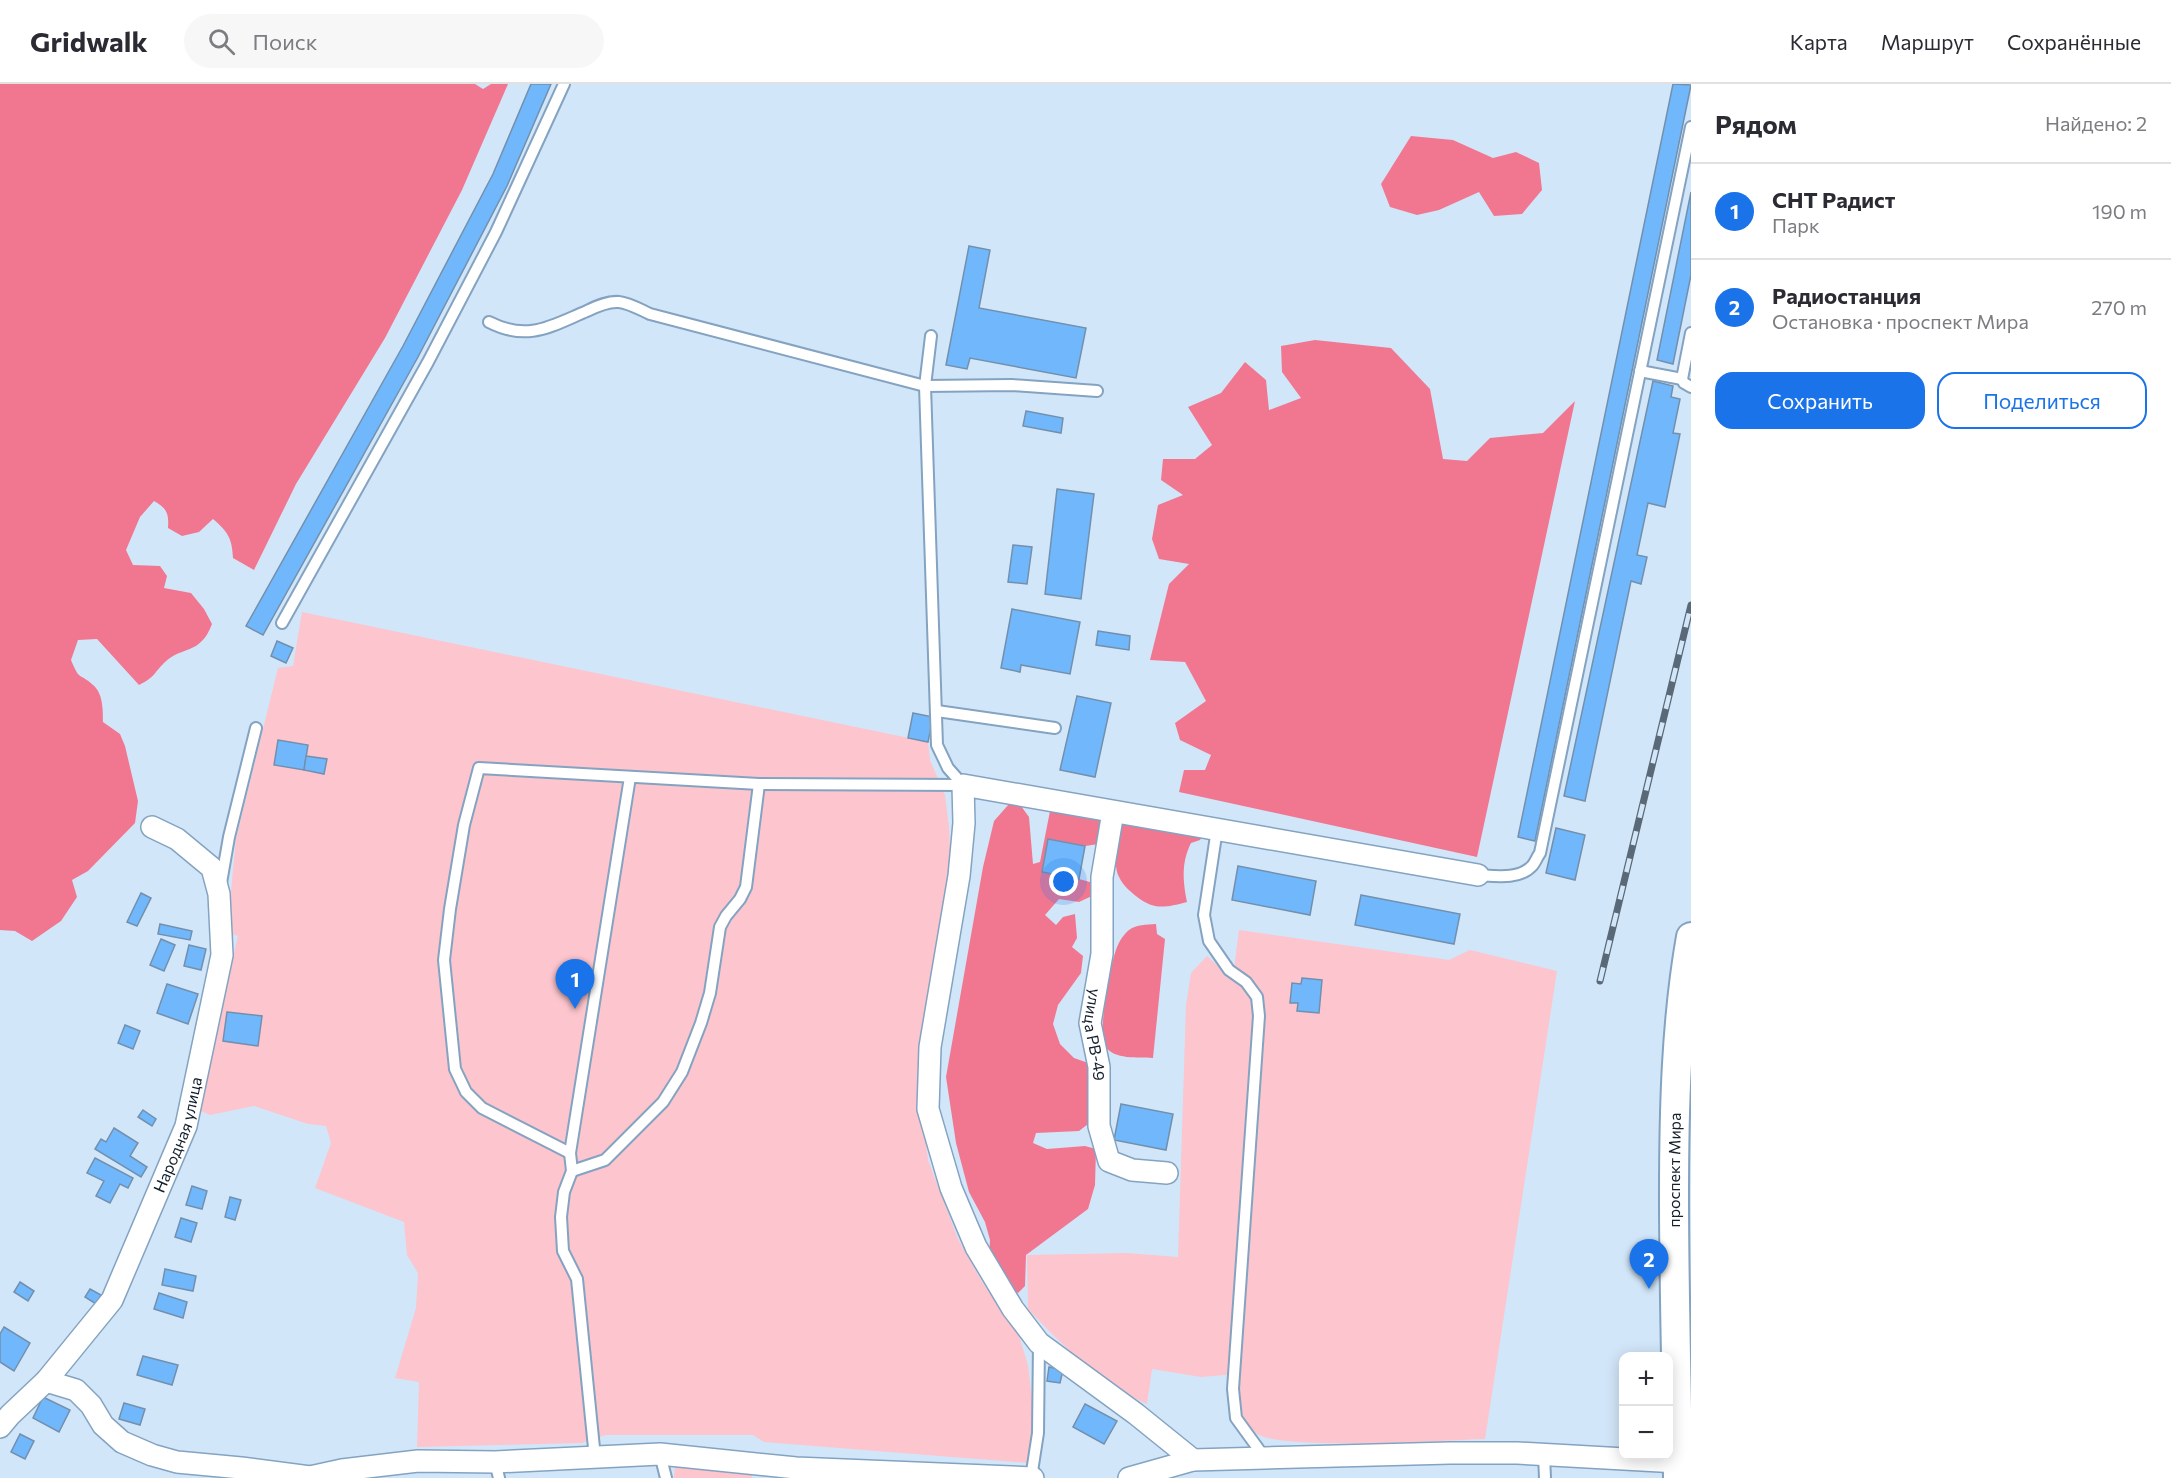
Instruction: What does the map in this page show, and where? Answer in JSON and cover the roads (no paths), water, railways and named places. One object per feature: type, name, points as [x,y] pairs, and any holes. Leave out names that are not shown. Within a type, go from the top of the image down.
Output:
[{"type":"street","points":[[1193,1460],[1136,1414],[1039,1343],[1013,1309],[976,1247],[951,1188],[928,1109],[930,1047],[958,876],[964,823],[963,786],[1478,875]]},
{"type":"street","name":"улица РВ-49","points":[[1113,812],[1102,877],[1102,954],[1090,1023],[1099,1067],[1099,1126],[1109,1161],[1132,1170],[1167,1173]]},
{"type":"street","name":"Народная улица","points":[[0,1427],[46,1381],[112,1299],[186,1126],[222,955],[219,894],[212,868],[177,839],[152,827]]},
{"type":"street","name":"проспект Мира","points":[[1678,1470],[1678,1212],[1674,1128],[1679,1041],[1691,937]]},
{"type":"street","points":[[46,1381],[76,1390],[91,1405],[103,1425],[122,1442],[152,1455],[177,1470],[241,1468],[310,1477],[418,1461],[497,1470],[595,1458],[660,1454],[796,1468],[1032,1478]]},
{"type":"street","points":[[1129,1478],[1193,1460],[1450,1453],[1544,1455],[1678,1470]]},
{"type":"lane","points":[[282,623],[428,362],[496,232],[564,84]]},
{"type":"lane","points":[[1478,875],[1517,875],[1532,867],[1540,853],[1691,127]]},
{"type":"lane","points":[[489,322],[504,330],[521,333],[542,330],[603,304],[620,302],[650,314],[925,386],[1012,385],[1097,391]]},
{"type":"lane","points":[[1682,379],[1691,333]]},
{"type":"lane","points":[[932,336],[925,386],[938,745],[948,768],[963,786]]},
{"type":"lane","points":[[1640,370],[1682,379],[1691,387]]},
{"type":"lane","points":[[937,711],[1055,728]]},
{"type":"lane","points":[[219,894],[229,837],[256,728]]},
{"type":"lane","points":[[570,1153],[482,1108],[466,1092],[455,1069],[444,960],[464,825],[479,768],[759,784],[963,786]]},
{"type":"lane","points":[[595,1458],[577,1280],[563,1251],[561,1217],[564,1192],[572,1171],[570,1153],[630,777]]},
{"type":"lane","points":[[572,1171],[605,1160],[663,1102],[682,1072],[710,993],[720,927],[746,887],[759,784]]},
{"type":"lane","points":[[1217,829],[1204,915],[1209,942],[1228,970],[1246,982],[1257,997],[1259,1016],[1233,1389],[1236,1418],[1265,1458]]},
{"type":"lane","points":[[1032,1478],[1038,1433],[1039,1343]]},
{"type":"lane","points":[[660,1454],[666,1478]]},
{"type":"lane","points":[[1544,1455],[1545,1478]]},
{"type":"railway","points":[[1600,981],[1691,605]]},
{"type":"place","name":"СНТ Радист","points":[[575,1009]]},
{"type":"place","name":"Радиостанция","points":[[1649,1289]]}]
